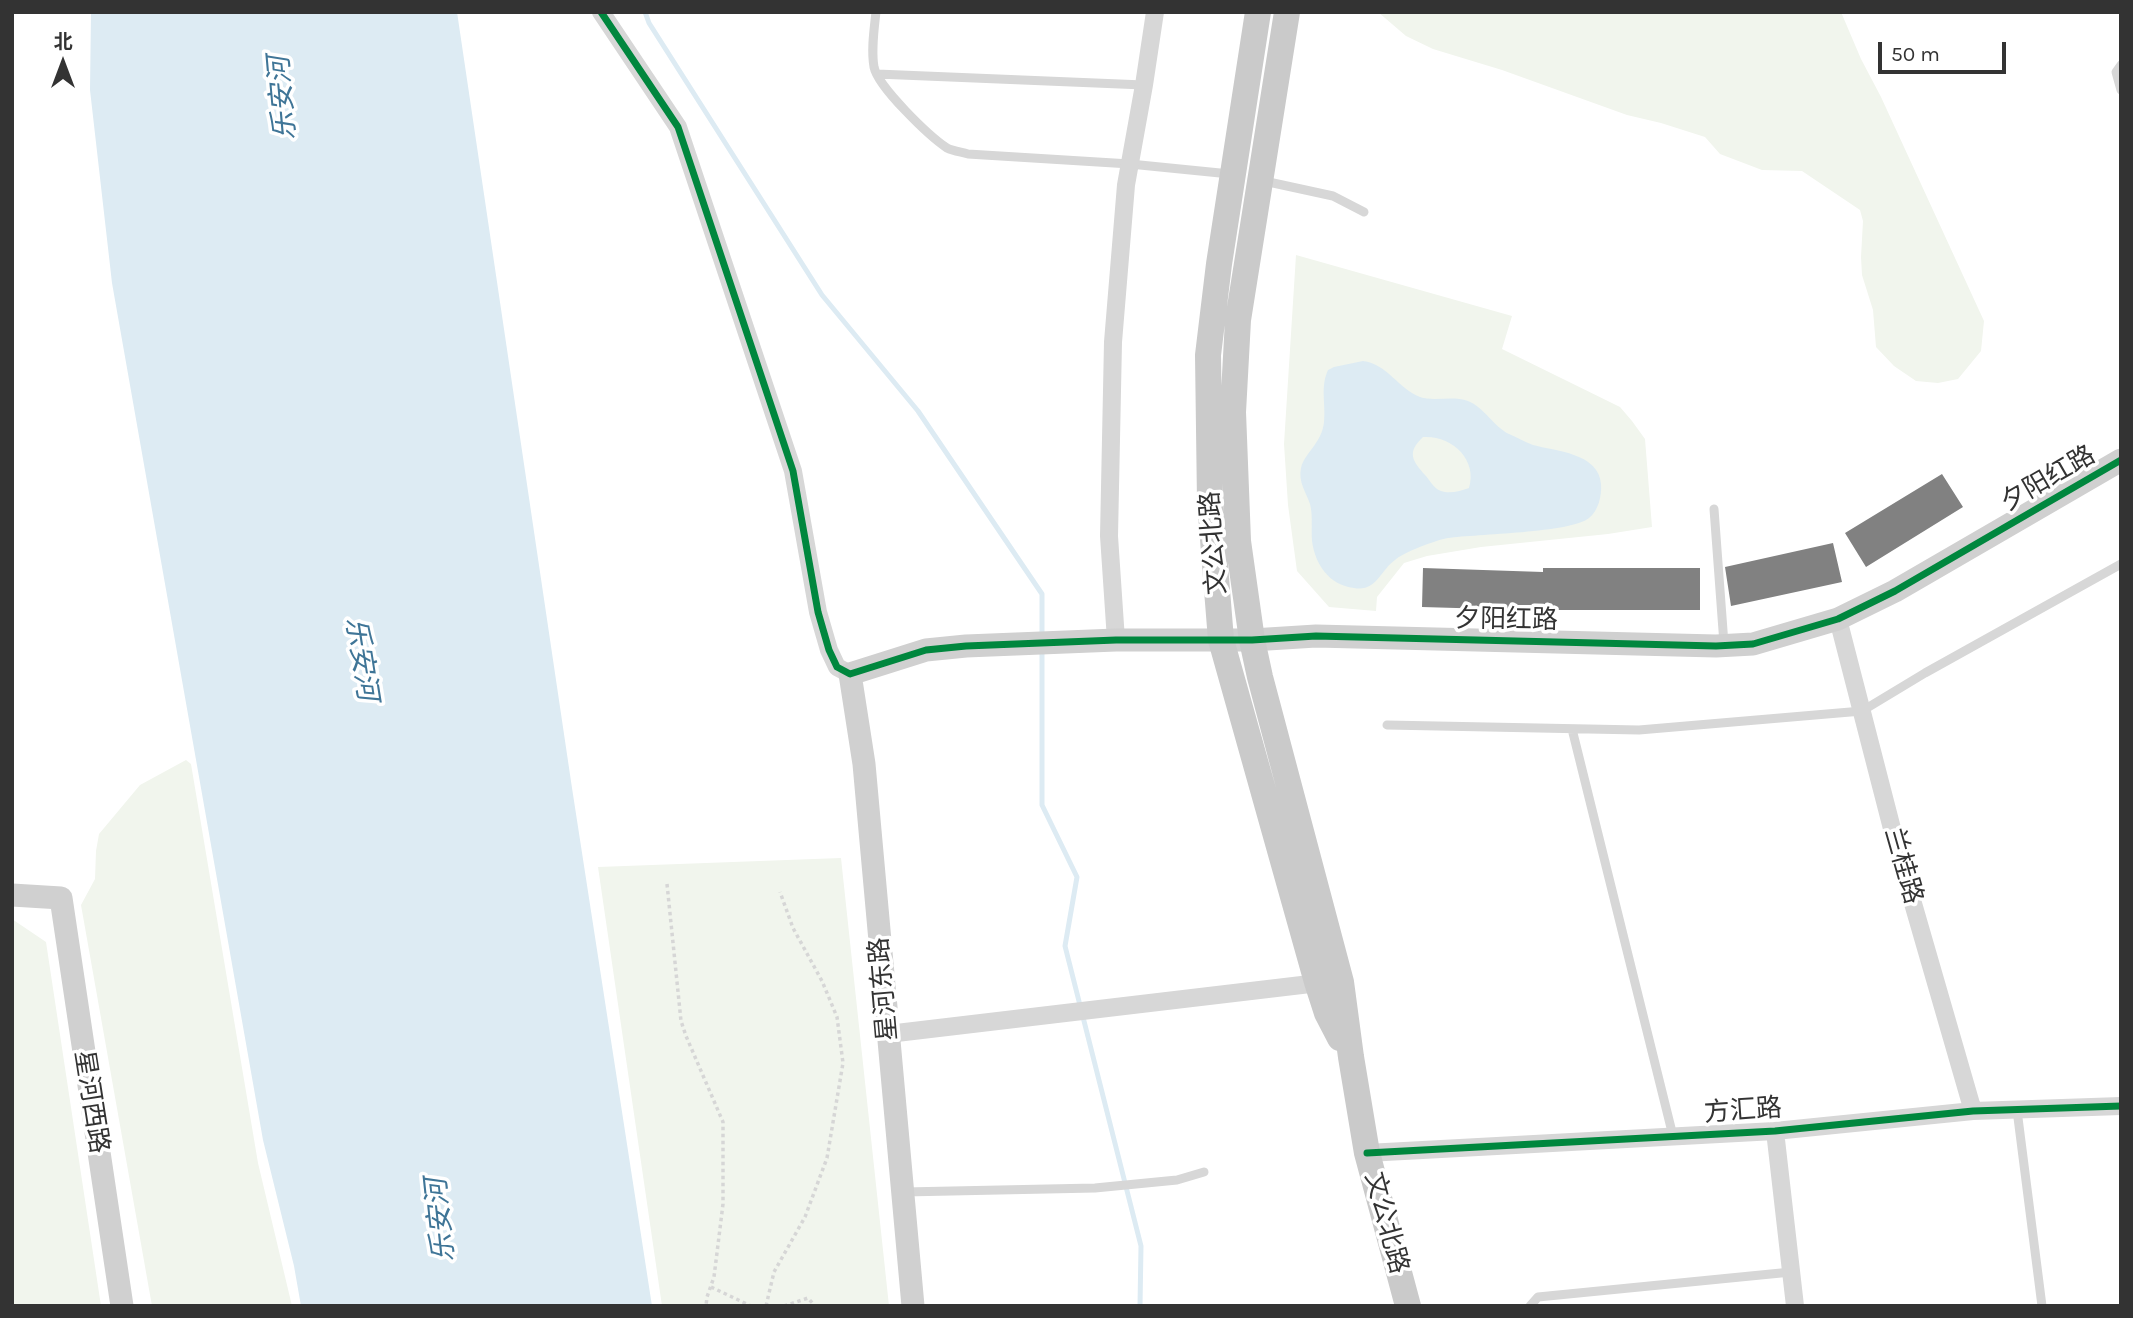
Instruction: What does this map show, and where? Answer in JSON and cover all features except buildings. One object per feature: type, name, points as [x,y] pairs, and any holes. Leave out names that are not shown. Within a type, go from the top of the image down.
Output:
[{"type":"main road","name":"文公北路","points":[[1258,12],[1233,412],[1238,541],[1252,640],[1329,982],[1327,1013],[1351,1057],[1367,1153],[1408,1306]]},
{"type":"main road","name":"文公北路","points":[[1287,12],[1246,177],[1219,264],[1208,355],[1210,502],[1220,640],[1329,982]]},
{"type":"street","points":[[601,12],[678,127],[793,471],[818,612],[829,650],[837,667],[850,674]]},
{"type":"street","points":[[1116,640],[1109,536],[1113,342],[1126,185],[1155,12]]},
{"type":"street","name":"夕阳红路","points":[[850,674],[926,650],[1054,642],[1252,640],[1316,636],[1753,644],[1838,620],[1895,591],[2121,460]]},
{"type":"street","name":"兰桂路","points":[[1838,620],[1897,848],[1973,1111]]},
{"type":"street","name":"星河东路","points":[[850,674],[864,764],[912,1306]]},
{"type":"street","name":"星河西路","points":[[12,895],[61,898],[122,1306]]},
{"type":"street","points":[[888,1034],[1329,982]]},
{"type":"street","name":"方汇路","points":[[1367,1153],[1775,1130],[1973,1111],[2121,1106]]},
{"type":"street","points":[[1775,1130],[1795,1306]]},
{"type":"lane","points":[[876,12],[874,69],[882,85],[949,149],[968,154],[1130,164],[1246,177],[1333,195],[1364,212]]},
{"type":"lane","points":[[2121,65],[2116,72],[2121,90]]},
{"type":"lane","points":[[877,74],[1144,85]]},
{"type":"lane","points":[[1714,509],[1724,645]]},
{"type":"lane","points":[[1387,725],[1639,730],[1862,711],[1925,673],[2121,565]]},
{"type":"lane","points":[[1572,729],[1673,1136]]},
{"type":"lane","points":[[2017,1110],[2042,1306]]},
{"type":"lane","points":[[902,1192],[1114,1186],[1177,1180],[1204,1172]]},
{"type":"lane","points":[[1530,1306],[1538,1297],[1791,1272]]},
{"type":"path","points":[[667,884],[681,1021],[723,1122],[723,1204],[714,1277],[706,1306]]},
{"type":"path","points":[[766,1306],[774,1272],[804,1217],[827,1158],[843,1063],[837,1017],[822,981],[793,928],[780,892]]},
{"type":"path","points":[[710,1287],[751,1306]]},
{"type":"path","points":[[784,1306],[808,1298],[815,1306]]},
{"type":"shaded area","points":[[1378,12],[1841,12],[1984,321],[1981,351],[1958,379],[1938,383],[1916,381],[1894,366],[1876,347],[1873,310],[1862,275],[1863,221],[1860,210],[1802,171],[1762,170],[1720,154],[1705,137],[1627,115],[1502,70],[1433,49],[1406,36]]},
{"type":"shaded area","points":[[1296,255],[1512,316],[1502,349],[1620,407],[1645,439],[1652,527],[1427,556],[1404,563],[1377,597],[1376,611],[1329,607],[1297,571],[1288,505],[1284,444]]},
{"type":"shaded area","points":[[186,760],[191,764],[258,1163],[292,1306],[152,1306],[81,905],[95,879],[99,834],[140,785]]},
{"type":"shaded area","points":[[841,858],[889,1306],[662,1306],[598,867]]},
{"type":"shaded area","points":[[12,919],[46,942],[101,1306],[12,1306]]},
{"type":"water","name":"乐安河","points":[[91,12],[457,12],[652,1306],[301,1306],[294,1266],[263,1140],[112,283],[90,90]]},
{"type":"water","points":[[1363,361],[1371,363],[1420,397],[1468,401],[1509,434],[1533,445],[1584,460],[1593,466],[1601,484],[1595,511],[1579,523],[1563,527],[1443,539],[1399,557],[1368,587],[1354,588],[1337,583],[1325,572],[1316,558],[1312,541],[1311,508],[1300,473],[1303,462],[1323,429],[1324,383],[1328,370]],"holes":[[[1423,437],[1433,437],[1452,445],[1466,459],[1471,477],[1469,488],[1441,491],[1417,465],[1413,457],[1414,448]]]},
{"type":"waterway","points":[[645,12],[649,23],[822,295],[918,411],[1042,594],[1042,637]]},
{"type":"waterway","points":[[1042,647],[1042,805],[1077,877],[1065,946],[1141,1246],[1140,1306]]},
{"type":"cycle path","points":[[601,12],[678,127],[793,471],[818,612],[829,650],[837,667],[850,674],[926,650],[1116,640],[1252,640],[1316,636],[1716,646],[1753,644],[1838,619],[1895,591],[2121,460]]},
{"type":"cycle path","points":[[1367,1153],[1775,1131],[1973,1111],[2121,1106]]}]
